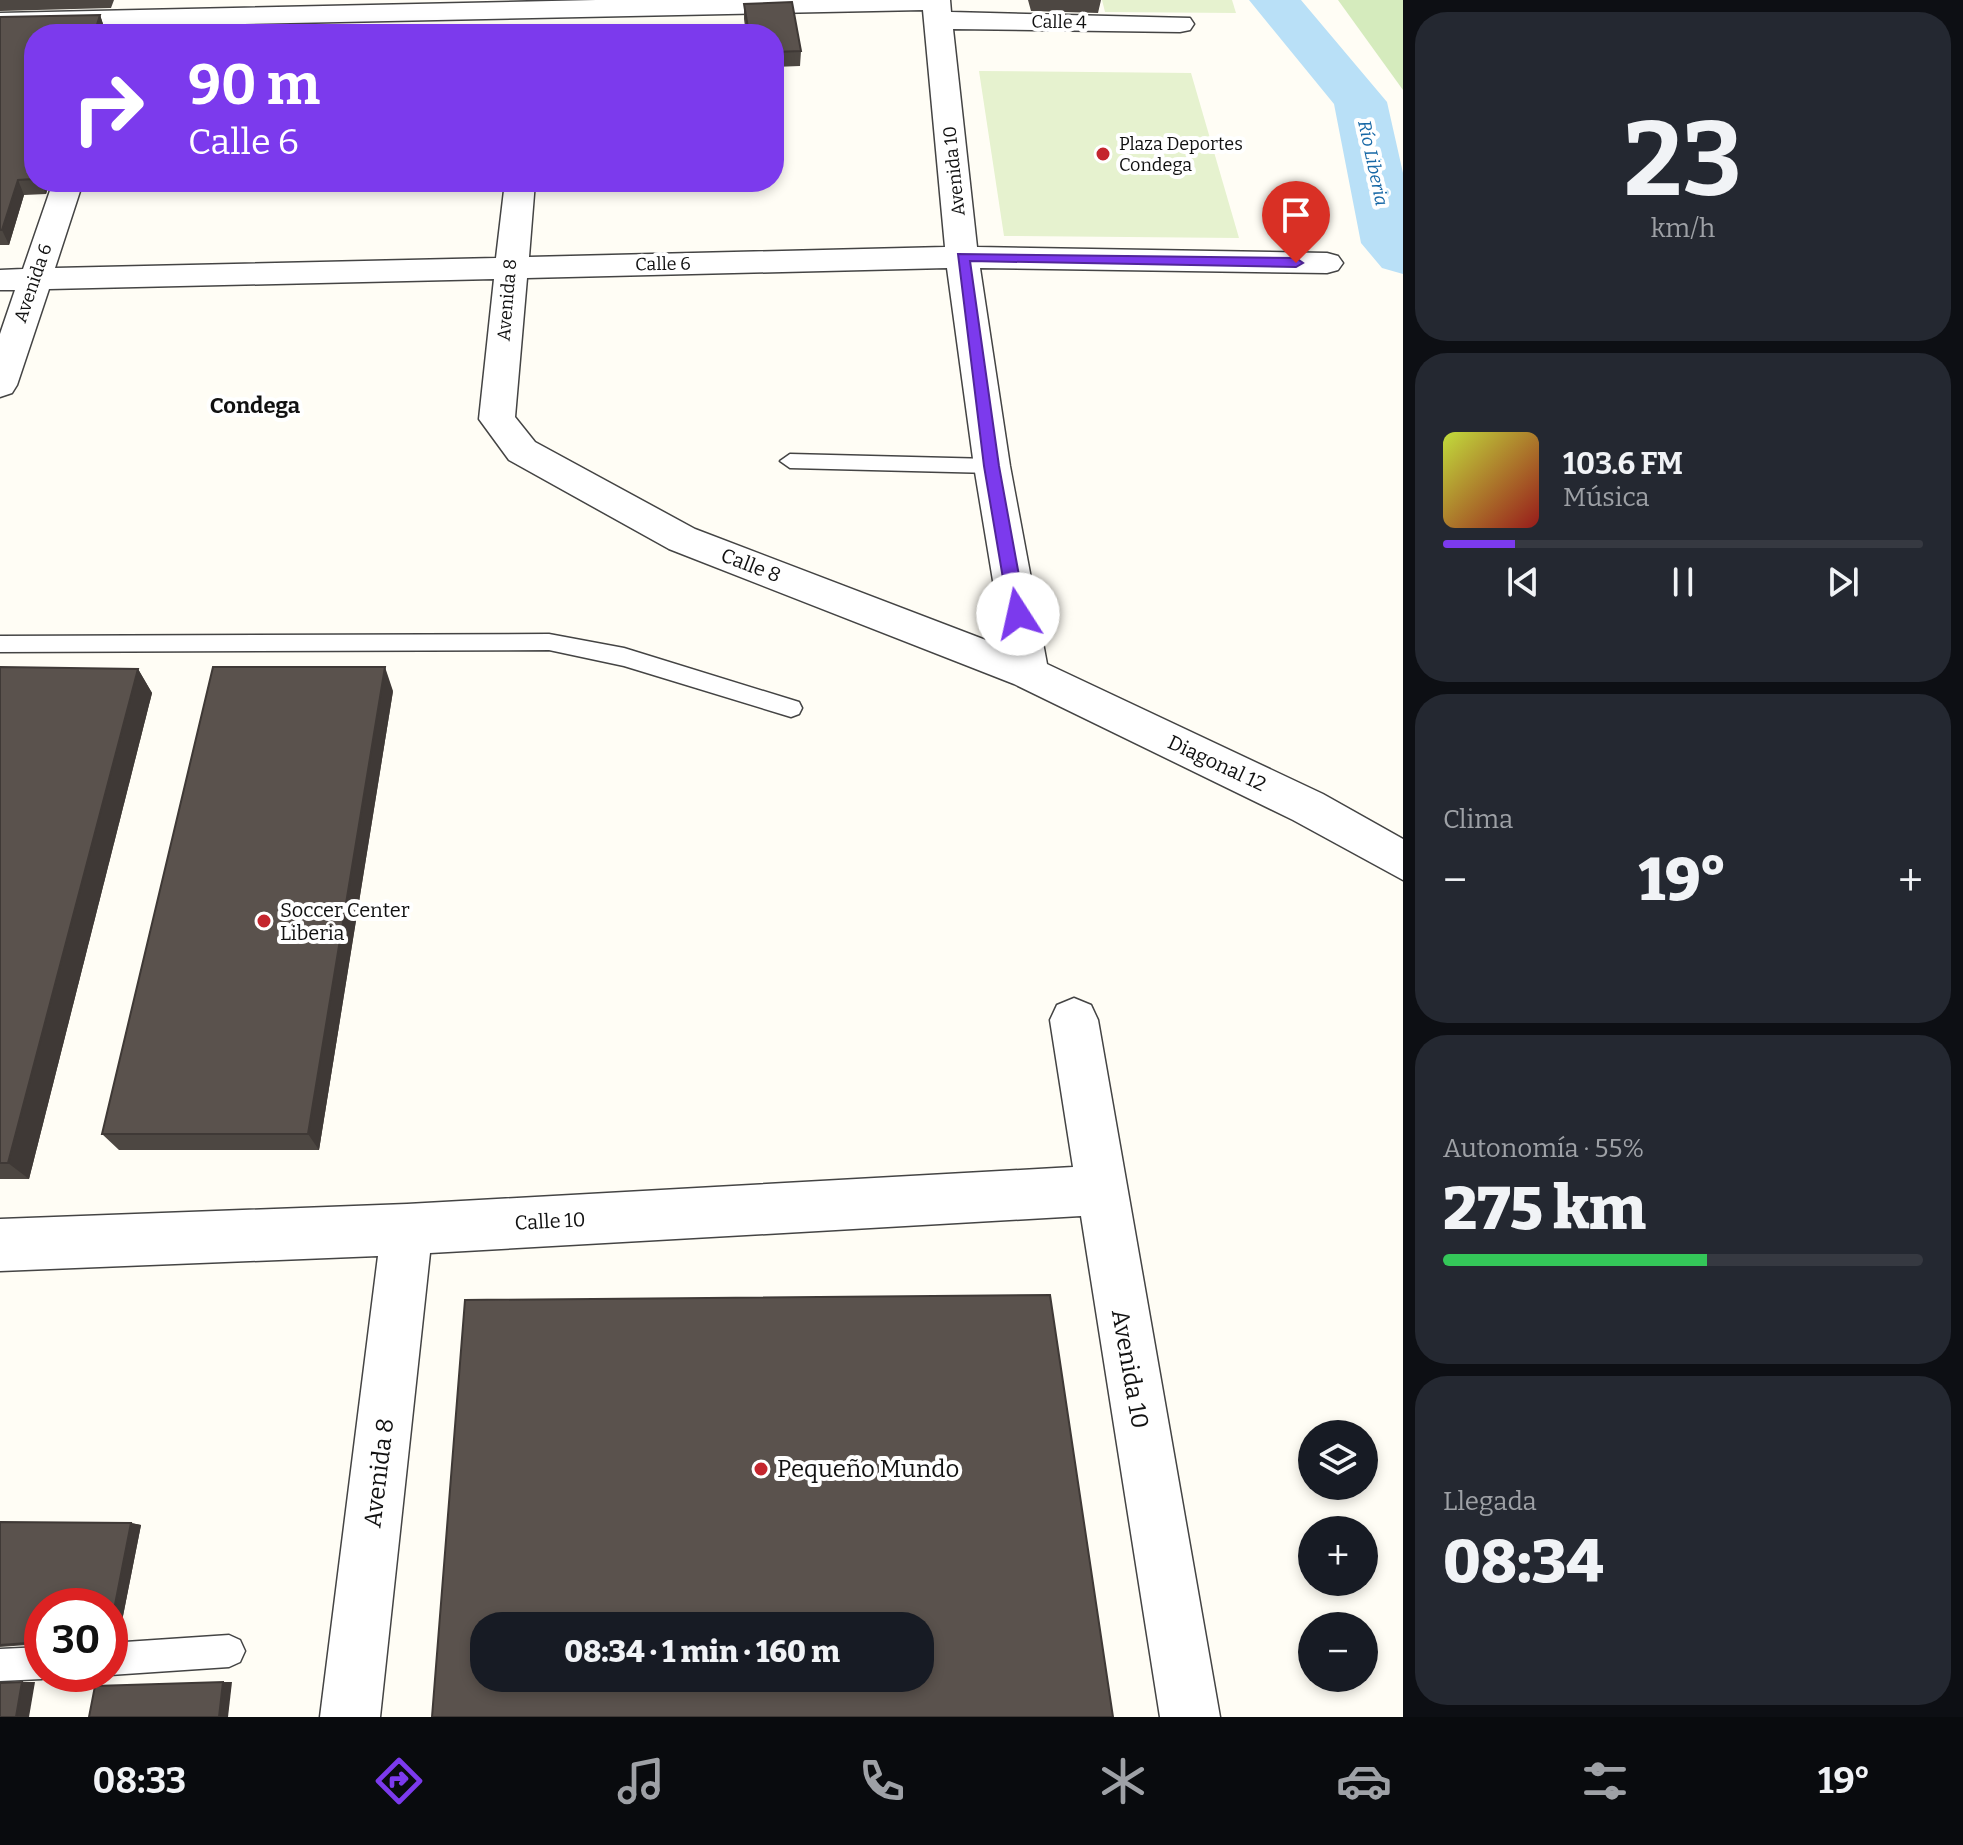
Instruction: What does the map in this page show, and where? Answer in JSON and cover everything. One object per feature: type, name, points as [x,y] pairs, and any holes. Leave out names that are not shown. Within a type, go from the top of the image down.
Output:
[{"type":"street","name":"Calle 4","points":[[0,21],[937,7],[1180,24]]},
{"type":"street","name":"Avenida 10","points":[[937,7],[962,257],[992,466],[1028,673]]},
{"type":"street","name":"Avenida 6","points":[[0,385],[64,192]]},
{"type":"street","name":"Avenida 8","points":[[497,419],[519,192]]},
{"type":"street","name":"Calle 6","points":[[0,280],[962,257],[1327,263]]},
{"type":"street","name":"Calle 8","points":[[497,419],[522,451],[682,539],[1028,673]]},
{"type":"street","name":"Diagonal 12","points":[[1028,673],[1308,807],[1403,861]]},
{"type":"street","name":"Avenida 10","points":[[1074,1020],[1190,1717]]},
{"type":"street","name":"Calle 10","points":[[0,1245],[407,1229],[1100,1190]]},
{"type":"street","name":"Avenida 8","points":[[350,1717],[407,1229]]},
{"type":"lane","points":[[790,461],[992,466]]},
{"type":"lane","points":[[0,644],[549,642],[624,657],[791,708]]},
{"type":"lane","points":[[128,1658],[229,1651]]},
{"type":"lane","points":[[0,1665],[24,1664]]},
{"type":"green space","points":[[1102,0],[1232,0],[1236,13],[1105,12]]},
{"type":"green space","points":[[1338,0],[1403,0],[1403,90]]},
{"type":"green space","name":"Plaza Deportes Condega","points":[[979,71],[1191,73],[1239,238],[1004,236]]},
{"type":"building","points":[[792,2],[801,51],[784,52],[784,24],[747,24],[744,4]]},
{"type":"building","points":[[100,15],[97,24],[24,24],[24,180],[18,180],[2,230],[0,230],[0,17]]},
{"type":"building","points":[[0,667],[138,669],[8,1163],[0,1163]]},
{"type":"building","name":"Soccer Center Liberia","points":[[213,667],[385,667],[308,1134],[102,1134]]},
{"type":"building","name":"Pequeño Mundo","points":[[1050,1295],[1113,1717],[432,1717],[465,1300]]},
{"type":"building","points":[[0,1522],[131,1523],[118,1588],[24,1588],[24,1643],[0,1645]]},
{"type":"building","points":[[22,1682],[16,1717],[0,1717],[0,1683]]},
{"type":"building","points":[[223,1682],[219,1717],[89,1717],[94,1692],[128,1692],[128,1685]]},
{"type":"waterway","name":"Río Liberia","points":[[1274,0],[1360,102],[1390,243],[1403,255]]},
{"type":"place","name":"Plaza Deportes Condega","points":[[1103,154]]},
{"type":"place","name":"Soccer Center Liberia","points":[[264,921]]},
{"type":"place","name":"Pequeño Mundo","points":[[761,1469]]},
{"type":"district","name":"Condega","points":[[255,405]]},
{"type":"route","points":[[1018,614],[992,466],[962,257],[1296,263]]}]
